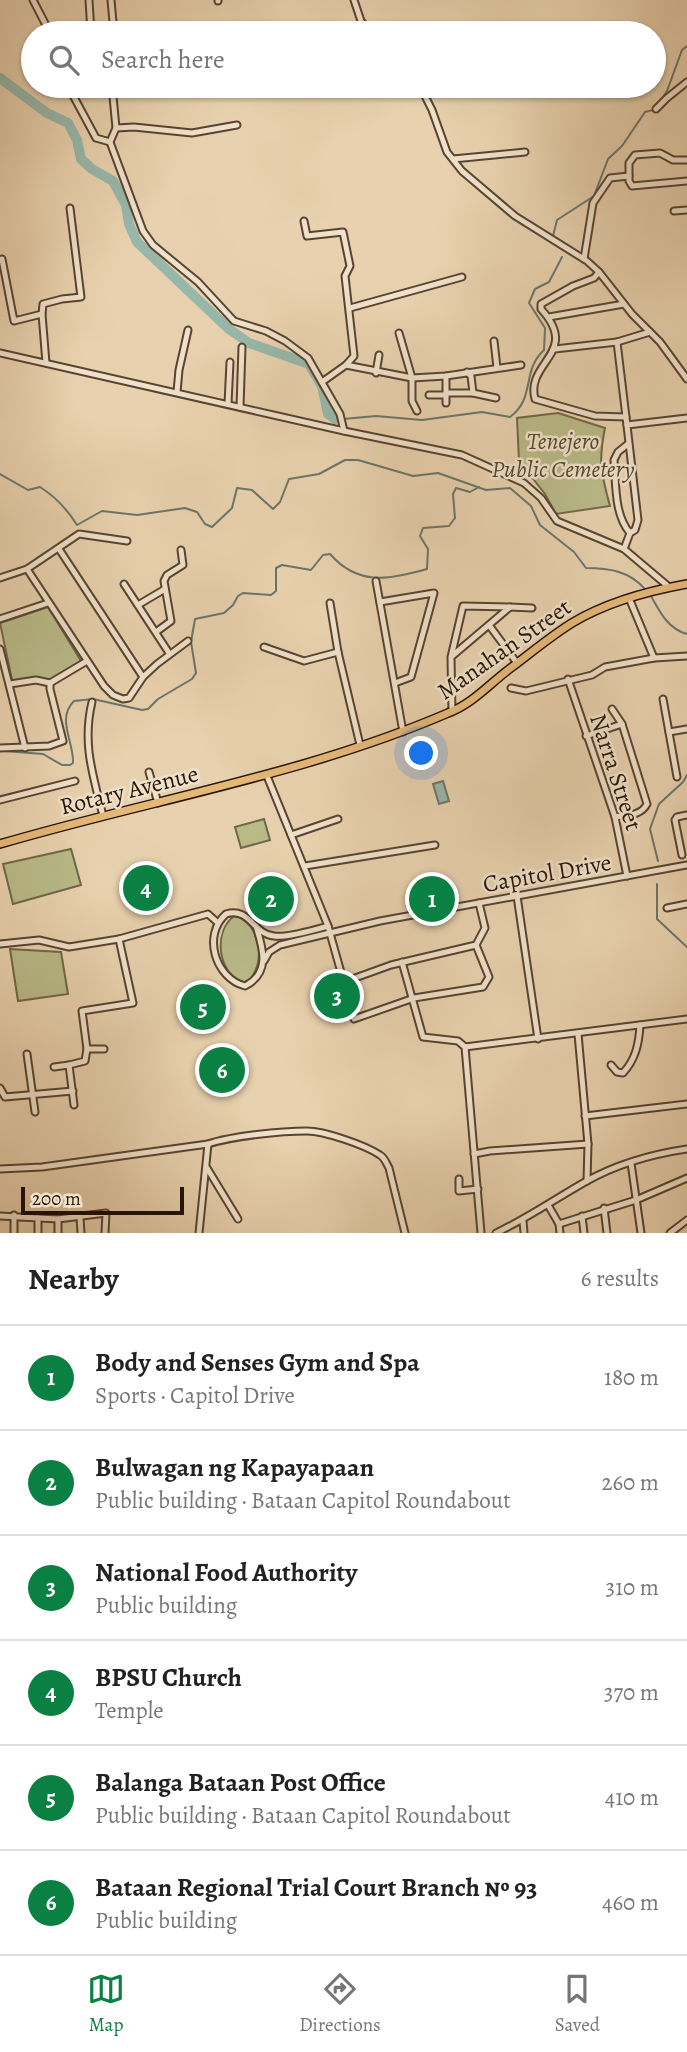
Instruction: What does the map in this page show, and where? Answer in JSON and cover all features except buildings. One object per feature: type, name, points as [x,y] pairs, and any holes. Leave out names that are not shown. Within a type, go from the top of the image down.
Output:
[{"type":"main road","name":"Manahan Street","points":[[267,776],[403,732],[452,712],[477,698],[517,663],[573,622],[629,598],[687,584]]},
{"type":"main road","name":"Rotary Avenue","points":[[0,844],[267,776]]},
{"type":"street","points":[[34,0],[44,21]]},
{"type":"street","points":[[89,0],[90,21]]},
{"type":"street","points":[[111,0],[113,21]]},
{"type":"street","points":[[354,0],[361,21]]},
{"type":"street","points":[[656,109],[687,82]]},
{"type":"street","points":[[74,98],[96,138],[110,142]]},
{"type":"street","points":[[113,98],[116,128],[110,142],[143,231],[153,245],[198,282],[234,321],[266,331],[308,358],[340,414],[344,428]]},
{"type":"street","points":[[426,98],[447,152],[462,171],[515,216],[599,272],[624,304],[660,342],[687,380]]},
{"type":"street","points":[[116,128],[134,127],[192,133],[237,125]]},
{"type":"street","points":[[453,159],[525,152]]},
{"type":"street","points":[[687,160],[673,160],[660,153],[635,155],[629,163],[632,186],[687,181]]},
{"type":"street","points":[[583,259],[593,203],[610,178],[629,176]]},
{"type":"street","points":[[46,362],[43,304],[81,297],[69,208]]},
{"type":"street","points":[[674,211],[687,210]]},
{"type":"street","points":[[304,221],[307,236],[343,232],[350,266],[345,276],[354,353],[346,365],[323,382]]},
{"type":"street","points":[[2,259],[14,321],[42,314]]},
{"type":"street","points":[[599,272],[594,278],[558,293],[541,304],[541,309],[549,317],[556,335],[555,349],[538,375],[535,399],[596,416],[626,417]]},
{"type":"street","points":[[349,309],[462,277]]},
{"type":"street","points":[[549,317],[624,304]]},
{"type":"street","points":[[177,392],[188,330]]},
{"type":"street","points":[[555,349],[617,342],[650,332]]},
{"type":"street","points":[[399,333],[412,378],[412,401],[417,411]]},
{"type":"street","points":[[494,341],[497,368]]},
{"type":"street","points":[[617,342],[638,520],[624,549]]},
{"type":"street","points":[[240,407],[242,347]]},
{"type":"street","points":[[0,354],[462,455],[533,490],[557,521],[624,549],[668,587]]},
{"type":"street","points":[[376,373],[379,355]]},
{"type":"street","points":[[228,404],[230,362]]},
{"type":"street","points":[[346,365],[412,378],[521,365]]},
{"type":"street","points":[[467,372],[471,376],[473,393]]},
{"type":"street","points":[[446,376],[446,403]]},
{"type":"street","points":[[429,396],[473,393],[496,398]]},
{"type":"street","points":[[626,425],[687,418]]},
{"type":"street","points":[[628,444],[618,452],[614,460],[621,514],[624,526],[630,533]]},
{"type":"street","points":[[0,578],[27,569],[59,550],[79,534],[127,541]]},
{"type":"street","points":[[59,550],[143,677]]},
{"type":"street","points":[[156,632],[171,621],[164,581],[167,575],[183,565],[181,550]]},
{"type":"street","points":[[27,569],[87,661],[113,695],[129,698],[143,677],[169,653],[188,641]]},
{"type":"street","points":[[376,581],[403,732]]},
{"type":"street","points":[[124,584],[169,653]]},
{"type":"street","points":[[138,605],[165,590]]},
{"type":"street","points":[[380,601],[434,593],[411,677],[395,683]]},
{"type":"street","points":[[629,598],[654,658]]},
{"type":"street","points":[[0,619],[48,603]]},
{"type":"street","points":[[330,603],[338,652],[360,745]]},
{"type":"street","points":[[452,712],[451,657],[463,606],[532,608]]},
{"type":"street","points":[[451,657],[510,607]]},
{"type":"street","points":[[489,625],[517,663]]},
{"type":"street","points":[[264,647],[304,661],[338,652]]},
{"type":"street","points":[[0,649],[24,748]]},
{"type":"street","points":[[512,688],[526,691],[592,675],[605,667],[654,658],[687,656]]},
{"type":"street","points":[[10,684],[36,680],[50,683],[87,661]]},
{"type":"street","name":"Narra Street","points":[[568,679],[615,817],[627,876]]},
{"type":"street","points":[[0,748],[60,743],[64,737],[50,683]]},
{"type":"street","points":[[663,699],[677,777]]},
{"type":"street","points":[[92,702],[87,722],[87,754],[103,816]]},
{"type":"street","points":[[612,709],[622,724],[647,804],[642,811],[615,817]]},
{"type":"street","points":[[586,736],[622,724]]},
{"type":"street","points":[[669,732],[687,729]]},
{"type":"street","points":[[149,772],[158,803]]},
{"type":"street","points":[[267,776],[329,929],[354,1018],[411,999],[483,987],[489,977],[477,944],[485,928],[479,903]]},
{"type":"street","points":[[0,800],[75,781]]},
{"type":"street","name":"Narra Street","points":[[682,855],[675,820],[687,815]]},
{"type":"street","points":[[291,835],[338,818]]},
{"type":"street","points":[[305,866],[435,845]]},
{"type":"street","name":"Capitol Drive","points":[[329,929],[687,865]]},
{"type":"street","points":[[517,896],[538,1039]]},
{"type":"street","points":[[667,908],[687,904]]},
{"type":"street","points":[[0,944],[39,940],[69,947],[119,939],[208,914],[218,923]]},
{"type":"street","points":[[226,914],[244,914],[256,926],[274,937],[329,929],[275,947],[264,961],[261,972],[245,986],[232,981],[222,971],[216,957],[214,941],[218,923],[226,914]]},
{"type":"street","points":[[256,926],[264,961]]},
{"type":"street","points":[[54,1067],[85,1061],[88,1049],[82,1011],[133,1003],[119,939]]},
{"type":"street","points":[[344,982],[402,962],[477,944]]},
{"type":"street","points":[[402,962],[423,1037],[458,1041],[465,1047],[481,1233]]},
{"type":"street","points":[[465,1047],[687,1019]]},
{"type":"street","points":[[611,1065],[617,1072],[623,1073],[627,1070],[636,1052],[640,1025]]},
{"type":"street","points":[[578,1034],[587,1144],[587,1181]]},
{"type":"street","points":[[88,1049],[104,1049]]},
{"type":"street","points":[[27,1054],[35,1112]]},
{"type":"street","points":[[69,1065],[74,1105]]},
{"type":"street","points":[[0,1088],[5,1097],[73,1091]]},
{"type":"street","points":[[585,1116],[687,1104]]},
{"type":"street","points":[[0,1169],[42,1167],[224,1140],[308,1131],[368,1149],[384,1159],[389,1168],[405,1233]]},
{"type":"street","points":[[199,1233],[208,1144]]},
{"type":"street","points":[[474,1154],[587,1144]]},
{"type":"street","points":[[496,1233],[523,1221],[587,1181],[631,1163],[687,1149]]},
{"type":"street","points":[[631,1163],[641,1233]]},
{"type":"street","points":[[206,1167],[238,1219]]},
{"type":"street","points":[[559,1224],[636,1200],[687,1178]]},
{"type":"street","points":[[458,1180],[458,1191],[478,1189]]},
{"type":"street","points":[[548,1205],[559,1224],[560,1233]]},
{"type":"street","points":[[604,1208],[607,1233]]},
{"type":"street","points":[[0,1216],[58,1219],[106,1213],[106,1233]]},
{"type":"street","points":[[14,1215],[14,1233]]},
{"type":"street","points":[[582,1216],[584,1233]]},
{"type":"street","points":[[38,1218],[38,1233]]},
{"type":"street","points":[[80,1218],[80,1233]]},
{"type":"street","points":[[58,1219],[58,1233]]},
{"type":"street","points":[[670,1233],[673,1228],[687,1220]]},
{"type":"street","points":[[523,1221],[524,1233]]},
{"type":"green space","name":"Tenejero Public Cemetery","points":[[558,413],[605,428],[601,467],[610,506],[556,514],[545,494],[519,461],[517,418]]},
{"type":"green space","points":[[48,607],[81,661],[50,680],[12,680],[0,623]]},
{"type":"green space","points":[[264,819],[270,840],[241,848],[235,827]]},
{"type":"green space","points":[[71,849],[81,885],[13,904],[3,864]]},
{"type":"green space","points":[[234,916],[240,916],[248,923],[258,947],[256,970],[246,982],[241,982],[230,973],[222,957],[221,939],[228,922]]},
{"type":"green space","points":[[10,949],[61,952],[68,994],[18,1001]]},
{"type":"shaded area","points":[[443,781],[449,801],[439,804],[433,784]]},
{"type":"waterway","points":[[666,92],[682,50],[687,46]]},
{"type":"waterway","points":[[0,78],[21,94]]},
{"type":"waterway","points":[[27,98],[47,113],[68,123],[77,140],[81,159],[113,181],[126,205],[129,224],[137,242],[229,329],[249,343],[309,364],[322,386],[328,414],[335,419]]},
{"type":"waterway","points":[[659,103],[662,98]]},
{"type":"waterway","points":[[553,236],[557,220],[594,196],[608,159],[622,146],[645,112],[653,110]]},
{"type":"waterway","points":[[343,419],[376,416],[422,420],[482,412],[510,417],[523,401],[533,367],[544,350],[545,328],[529,303],[535,289],[549,282],[562,257]]},
{"type":"waterway","points":[[0,474],[28,490],[40,487],[61,504],[77,525],[102,511],[137,515],[185,508],[197,512],[205,524],[212,527],[232,508],[237,488],[252,490],[273,509],[280,502],[289,479],[319,474],[345,460],[358,460],[413,476],[438,473],[486,490],[510,488],[531,506],[540,525],[574,552],[586,568],[618,572],[632,578],[645,589]]},
{"type":"waterway","points":[[4,751],[43,754],[62,765],[73,763],[66,715],[74,701],[93,699],[148,709],[158,699],[192,679],[196,673],[191,642],[195,619],[224,613],[243,593],[271,595],[276,591],[276,568],[282,565],[311,570],[323,555],[330,554],[352,571],[375,578],[400,576],[427,569],[428,549],[420,536],[423,528],[449,526],[455,518],[453,494],[456,488],[470,492],[479,487]]},
{"type":"waterway","points":[[651,596],[670,624],[687,634]]},
{"type":"waterway","points":[[658,861],[650,829],[659,804],[687,775]]},
{"type":"waterway","points":[[657,884],[657,919],[687,947]]},
{"type":"place","name":"BPSU Church","points":[[146,888]]},
{"type":"place","name":"Bulwagan ng Kapayapaan","points":[[271,899]]},
{"type":"place","name":"Body and Senses Gym and Spa","points":[[432,899]]},
{"type":"place","name":"National Food Authority","points":[[337,996]]},
{"type":"place","name":"Balanga Bataan Post Office","points":[[203,1007]]},
{"type":"place","name":"Bataan Regional Trial Court Branch № 93","points":[[222,1070]]}]
